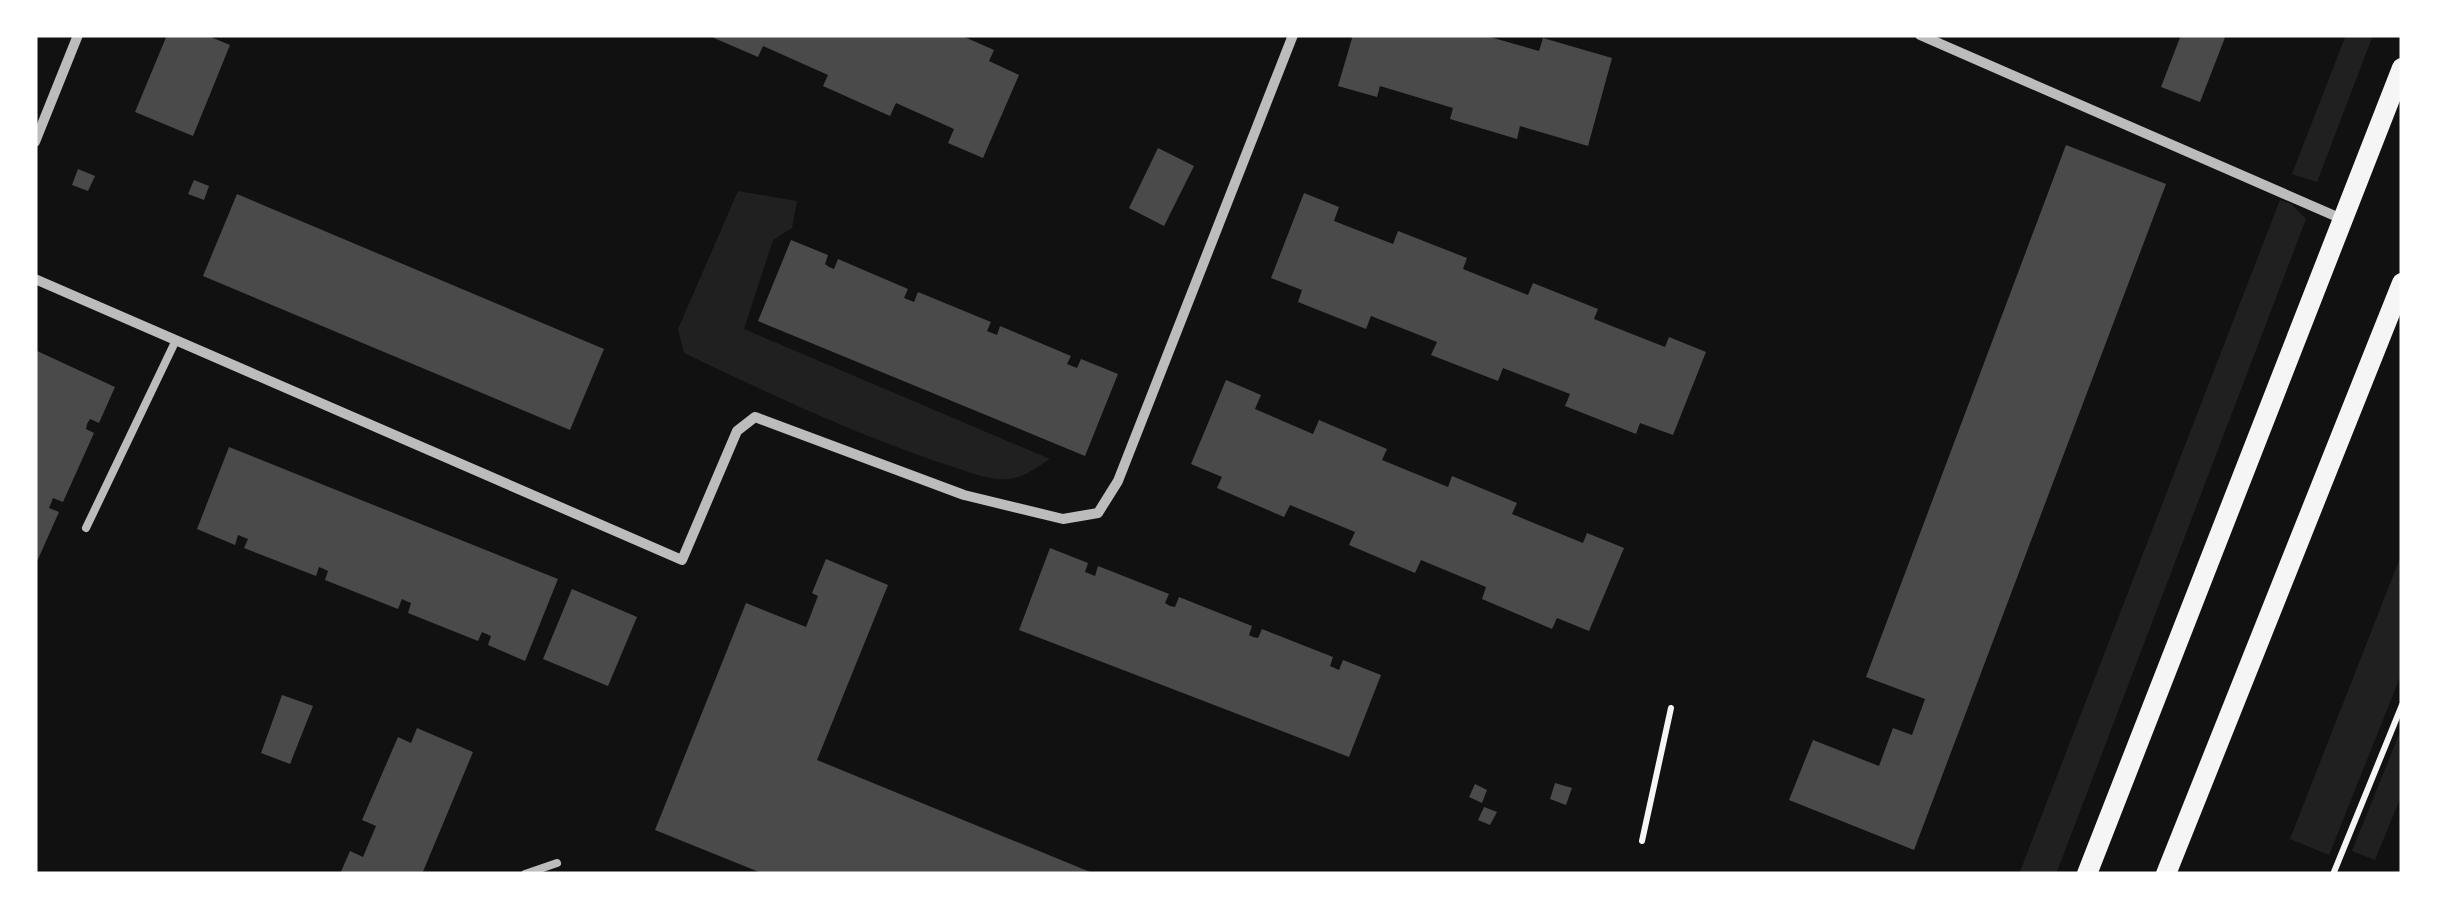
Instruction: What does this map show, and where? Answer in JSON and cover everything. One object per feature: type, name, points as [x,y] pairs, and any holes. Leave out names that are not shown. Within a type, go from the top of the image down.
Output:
[{"type":"main road","points":[[2087,874],[2402,68]]},
{"type":"main road","points":[[2166,874],[2402,283]]},
{"type":"street","points":[[35,142],[78,35]]},
{"type":"street","points":[[35,279],[682,560],[737,431],[755,417],[964,494],[1063,519],[1098,513],[1118,481],[1293,35]]},
{"type":"street","points":[[1920,35],[2342,218]]},
{"type":"lane","points":[[86,528],[176,340]]},
{"type":"lane","points":[[525,874],[558,863]]},
{"type":"path","points":[[2334,872],[2402,704]]},
{"type":"path","points":[[1642,841],[1670,708]]},
{"type":"shaded area","points":[[2346,35],[2373,35],[2317,182],[2292,174]]},
{"type":"shaded area","points":[[738,191],[797,201],[792,228],[773,240],[744,329],[1050,459],[1014,478],[974,474],[843,426],[684,353],[678,329]]},
{"type":"shaded area","points":[[2280,200],[2291,204],[2306,219],[2056,874],[2019,874]]},
{"type":"shaded area","points":[[2402,553],[2402,672],[2329,855],[2290,839]]},
{"type":"shaded area","points":[[2402,727],[2402,794],[2375,860],[2352,851]]},
{"type":"building","points":[[167,35],[206,35],[230,45],[193,136],[135,112]]},
{"type":"building","points":[[707,35],[960,35],[994,50],[989,61],[1019,75],[983,158],[948,143],[954,129],[896,103],[890,116],[823,86],[828,75],[763,46],[758,57]]},
{"type":"building","points":[[1353,35],[1483,35],[1539,51],[1543,38],[1612,58],[1588,146],[1520,126],[1517,139],[1450,119],[1453,108],[1380,86],[1377,97],[1338,86]]},
{"type":"building","points":[[2181,35],[2226,35],[2200,102],[2161,87]]},
{"type":"building","points":[[2066,145],[2166,184],[1914,850],[1789,800],[1813,740],[1879,766],[1893,728],[1912,735],[1925,699],[1866,677]]},
{"type":"building","points":[[1158,148],[1194,166],[1164,226],[1129,208]]},
{"type":"building","points":[[78,169],[95,176],[88,191],[72,185]]},
{"type":"building","points":[[194,180],[209,186],[204,200],[188,194]]},
{"type":"building","points":[[1304,193],[1339,207],[1334,221],[1393,244],[1398,231],[1467,258],[1463,269],[1528,295],[1533,283],[1598,309],[1594,319],[1665,347],[1669,337],[1706,352],[1673,435],[1640,423],[1636,434],[1565,406],[1570,394],[1503,368],[1498,381],[1431,355],[1437,342],[1371,316],[1366,329],[1298,302],[1302,290],[1271,278]]},
{"type":"building","points":[[237,194],[604,349],[570,430],[203,276]]},
{"type":"building","points":[[791,240],[828,255],[825,264],[829,267],[834,269],[838,259],[908,289],[904,298],[914,302],[918,292],[991,322],[987,331],[997,335],[1000,326],[1071,356],[1067,364],[1077,368],[1081,359],[1118,374],[1085,456],[758,321]]},
{"type":"building","points":[[35,350],[115,387],[99,423],[90,419],[87,424],[86,429],[94,433],[63,502],[53,498],[49,508],[59,512],[35,566]]},
{"type":"building","points":[[1226,380],[1261,395],[1255,409],[1313,434],[1319,420],[1387,449],[1382,460],[1448,487],[1452,476],[1517,503],[1512,514],[1583,543],[1587,533],[1624,548],[1589,631],[1557,618],[1552,629],[1482,599],[1486,587],[1421,560],[1415,573],[1349,545],[1355,532],[1290,505],[1284,517],[1217,488],[1222,477],[1191,464]]},
{"type":"building","points":[[229,447],[558,579],[525,661],[488,645],[491,636],[482,632],[478,641],[408,613],[411,603],[402,599],[398,609],[325,580],[328,571],[319,567],[316,576],[244,548],[248,539],[238,535],[235,545],[197,529]]},
{"type":"building","points":[[1050,548],[1088,563],[1085,572],[1095,576],[1098,566],[1169,594],[1165,603],[1170,606],[1175,607],[1179,597],[1252,626],[1249,635],[1253,637],[1258,638],[1262,629],[1333,657],[1330,666],[1339,670],[1343,660],[1381,675],[1349,757],[1019,630]]},
{"type":"building","points":[[826,559],[888,585],[817,760],[1095,874],[764,874],[655,830],[746,603],[806,627],[818,596],[812,593]]},
{"type":"building","points":[[572,589],[637,617],[608,686],[543,659]]},
{"type":"building","points":[[282,695],[313,706],[290,764],[261,753]]},
{"type":"building","points":[[417,728],[473,752],[422,874],[340,874],[350,851],[363,857],[376,826],[362,820],[398,737],[411,743]]},
{"type":"building","points":[[1555,783],[1572,788],[1566,805],[1550,799]]},
{"type":"building","points":[[1475,784],[1487,790],[1482,803],[1469,797]]},
{"type":"building","points":[[1484,807],[1497,812],[1490,825],[1478,820]]}]
